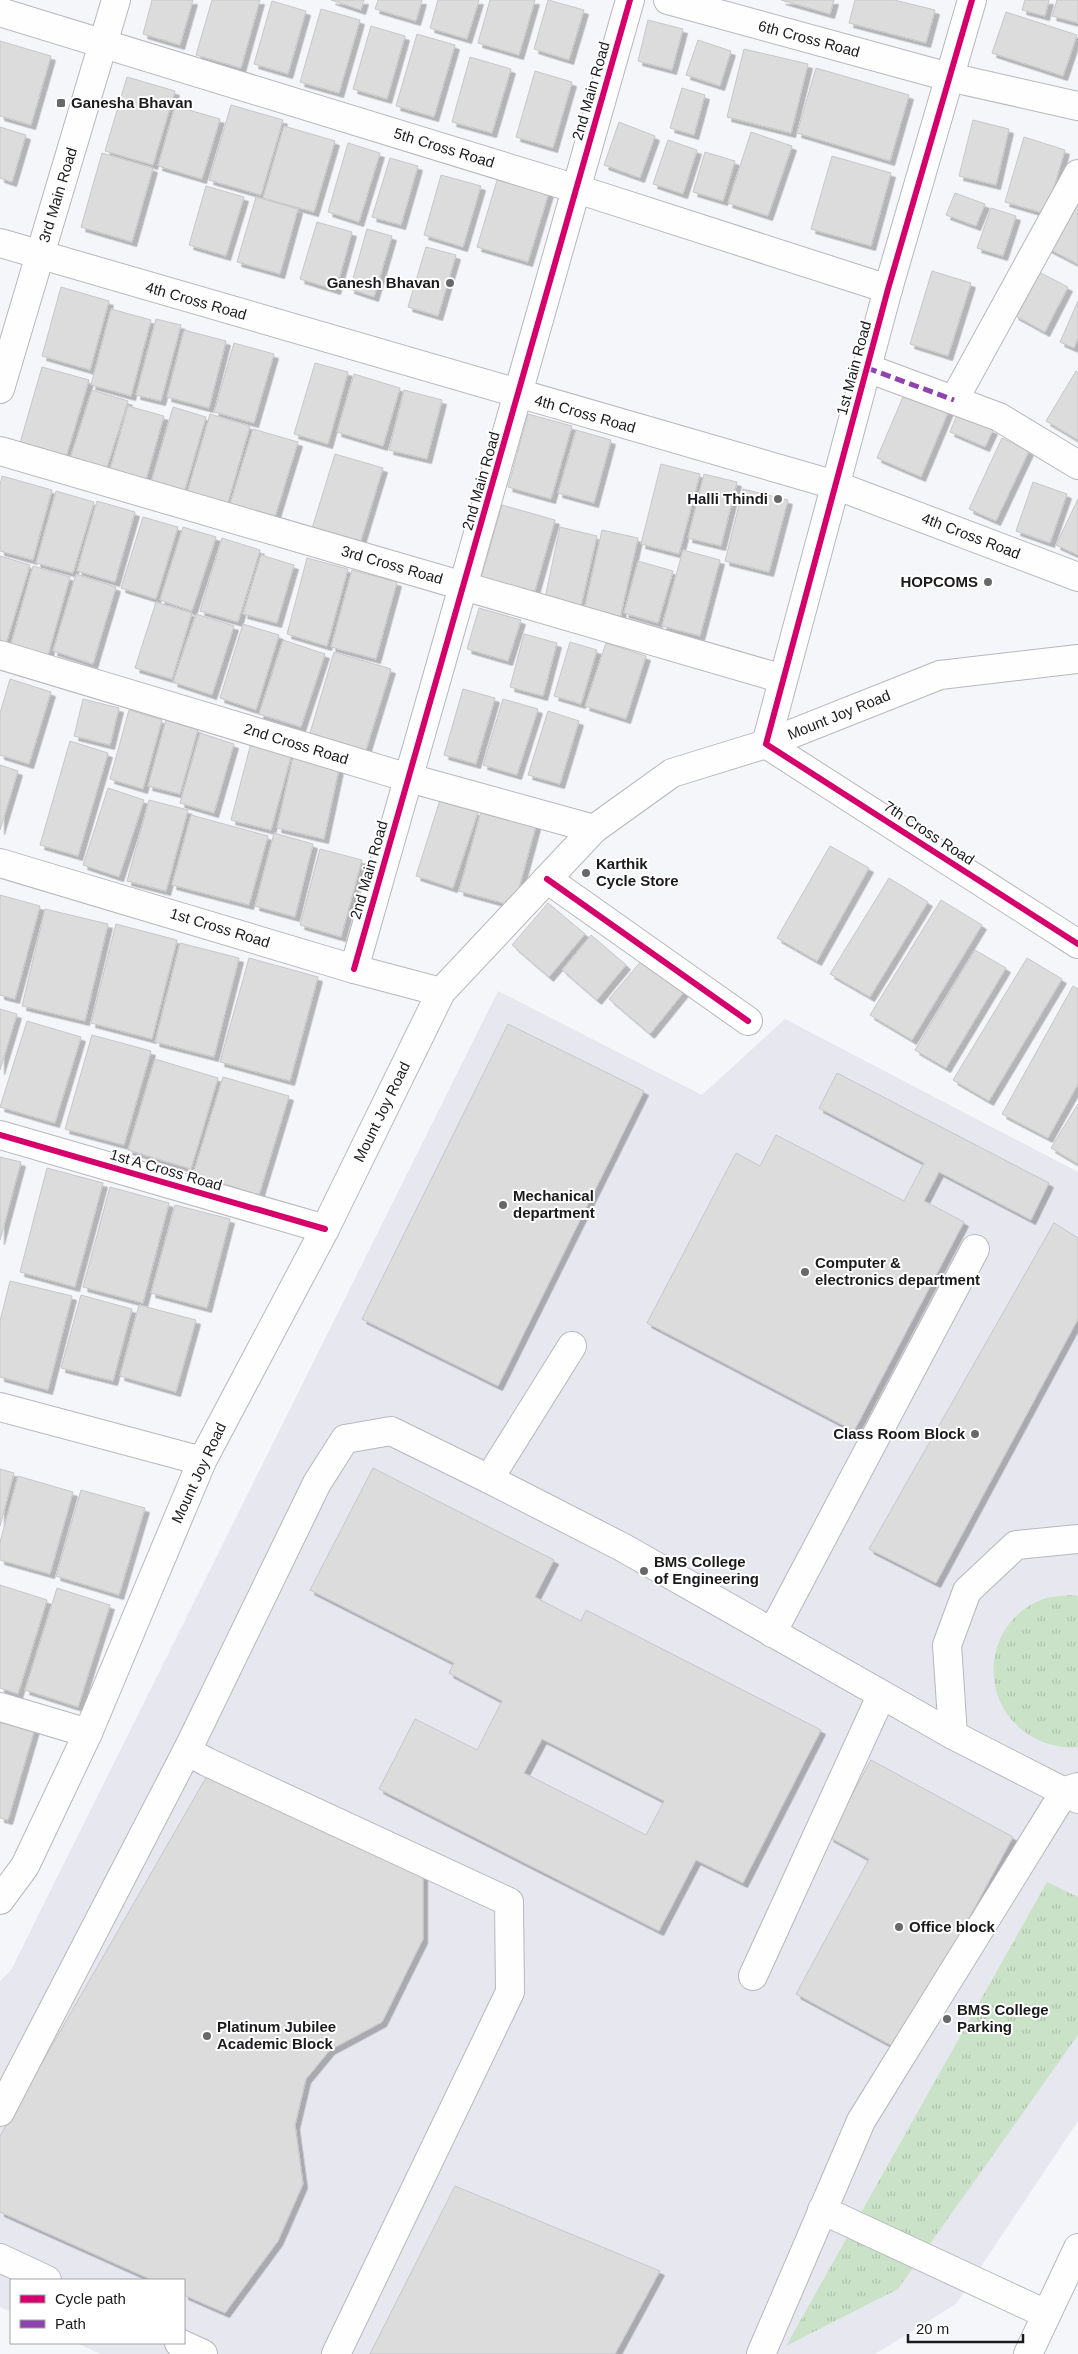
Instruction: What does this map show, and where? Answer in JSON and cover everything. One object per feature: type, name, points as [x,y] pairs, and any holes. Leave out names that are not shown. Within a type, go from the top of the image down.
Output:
[{"type":"street","name":"3rd Main Road","points":[[0,389],[116,0]]},
{"type":"street","name":"2nd Main Road","points":[[354,969],[630,0]]},
{"type":"street","name":"6th Cross Road","points":[[668,0],[949,77]]},
{"type":"street","name":"1st Main Road","points":[[766,744],[888,289],[972,0]]},
{"type":"street","name":"5th Cross Road","points":[[0,12],[577,189],[888,289]]},
{"type":"street","points":[[949,77],[1078,106]]},
{"type":"street","points":[[954,400],[1078,174]]},
{"type":"street","name":"4th Cross Road","points":[[0,243],[518,395],[836,485],[1078,577]]},
{"type":"street","points":[[867,368],[999,417],[1078,465]]},
{"type":"street","name":"3rd Cross Road","points":[[0,452],[783,679]]},
{"type":"street","name":"2nd Cross Road","points":[[0,655],[409,778],[594,829]]},
{"type":"street","name":"Mount Joy Road","points":[[0,1900],[25,1866],[88,1733],[202,1461],[325,1229],[441,992],[594,829],[672,773],[766,744],[940,676],[1078,659]]},
{"type":"street","name":"7th Cross Road","points":[[766,744],[1078,944]]},
{"type":"street","name":"1st Cross Road","points":[[0,862],[354,969],[441,992]]},
{"type":"street","points":[[547,878],[748,1021]]},
{"type":"street","name":"1st A Cross Road","points":[[0,1135],[325,1229]]},
{"type":"street","points":[[772,1634],[975,1249]]},
{"type":"street","points":[[490,1479],[572,1346]]},
{"type":"street","points":[[0,1407],[202,1461]]},
{"type":"street","points":[[0,2112],[187,1750],[317,1483],[345,1439],[391,1432],[490,1479],[622,1547],[881,1696],[953,1735],[1074,1792],[862,2121],[761,2354]]},
{"type":"street","points":[[953,1735],[947,1645],[967,1591],[1016,1545],[1078,1539]]},
{"type":"street","points":[[753,1976],[881,1696]]},
{"type":"street","points":[[0,1707],[88,1733]]},
{"type":"street","points":[[187,1750],[207,1762],[509,1902],[510,1992],[336,2354]]},
{"type":"street","points":[[822,2210],[1046,2314]]},
{"type":"street","points":[[1028,2354],[1078,2248]]},
{"type":"street","points":[[0,2258],[45,2279]]},
{"type":"street","points":[[181,2344],[203,2354]]},
{"type":"shaded area","name":"BMS College of Engineering","points":[[498,991],[702,1095],[785,1019],[1078,1172],[1078,2121],[956,2304],[875,2354],[101,2354],[79,2344],[185,2344],[185,2279],[10,2279],[10,2312],[0,2307],[0,1981],[11,1970]]},
{"type":"green space","points":[[1070,1595],[1078,1596],[1078,1747],[1060,1747],[1031,1736],[1013,1722],[1001,1704],[995,1684],[994,1664],[998,1644],[1008,1625],[1023,1610],[1043,1599]]},
{"type":"green space","points":[[1047,1882],[1078,1897],[1078,2035],[898,2289],[786,2346]]},
{"type":"building","points":[[152,0],[193,0],[180,45],[143,34]]},
{"type":"building","points":[[212,0],[260,0],[241,68],[196,55]]},
{"type":"building","points":[[331,0],[364,0],[361,10]]},
{"type":"building","points":[[378,0],[422,0],[416,21],[375,9]]},
{"type":"building","points":[[438,0],[479,0],[467,39],[430,28]]},
{"type":"building","points":[[490,0],[535,0],[519,55],[478,43]]},
{"type":"building","points":[[548,0],[584,10],[569,60],[534,49]]},
{"type":"building","points":[[781,0],[834,0],[830,14]]},
{"type":"building","points":[[855,0],[894,0],[935,10],[926,43],[849,23]]},
{"type":"building","points":[[1025,0],[1049,0],[1045,16],[1022,10]]},
{"type":"building","points":[[1057,0],[1078,0],[1078,23],[1052,16]]},
{"type":"building","points":[[272,1],[306,11],[288,74],[254,64]]},
{"type":"building","points":[[321,9],[360,20],[339,93],[300,82]]},
{"type":"building","points":[[1006,12],[1077,35],[1063,76],[992,53]]},
{"type":"building","points":[[648,20],[683,29],[672,70],[638,61]]},
{"type":"building","points":[[371,26],[405,36],[387,99],[353,89]]},
{"type":"building","points":[[417,34],[455,45],[434,117],[396,106]]},
{"type":"building","points":[[698,40],[731,51],[720,86],[686,75]]},
{"type":"building","points":[[0,41],[51,56],[31,125],[0,116]]},
{"type":"building","points":[[744,49],[808,64],[791,133],[727,117]]},
{"type":"building","points":[[470,57],[511,69],[492,133],[452,122]]},
{"type":"building","points":[[816,68],[909,95],[890,161],[797,133]]},
{"type":"building","points":[[535,71],[572,82],[553,148],[516,137]]},
{"type":"building","points":[[127,77],[175,91],[153,165],[105,151]]},
{"type":"building","points":[[682,88],[705,95],[694,135],[670,128]]},
{"type":"building","points":[[231,105],[283,120],[261,195],[209,180]]},
{"type":"building","points":[[175,106],[220,119],[202,179],[158,166]]},
{"type":"building","points":[[973,120],[1009,129],[996,185],[959,176]]},
{"type":"building","points":[[619,122],[655,136],[640,178],[604,165]]},
{"type":"building","points":[[284,126],[335,141],[314,212],[263,198]]},
{"type":"building","points":[[0,127],[26,135],[12,182],[0,178]]},
{"type":"building","points":[[751,132],[792,146],[768,216],[728,203]]},
{"type":"building","points":[[1024,137],[1065,150],[1046,214],[1005,202]]},
{"type":"building","points":[[668,140],[697,150],[683,194],[653,184]]},
{"type":"building","points":[[348,143],[380,153],[359,222],[328,212]]},
{"type":"building","points":[[705,152],[735,161],[723,201],[693,192]]},
{"type":"building","points":[[102,153],[153,168],[132,242],[81,227]]},
{"type":"building","points":[[832,156],[891,173],[871,246],[811,229]]},
{"type":"building","points":[[390,158],[418,166],[401,225],[372,217]]},
{"type":"building","points":[[441,175],[481,186],[463,247],[424,235]]},
{"type":"building","points":[[498,177],[549,192],[528,262],[477,247]]},
{"type":"building","points":[[206,186],[244,197],[226,256],[189,245]]},
{"type":"building","points":[[955,193],[985,204],[976,226],[946,215]]},
{"type":"building","points":[[256,197],[298,209],[280,274],[237,262]]},
{"type":"building","points":[[1078,202],[1078,264],[1045,247]]},
{"type":"building","points":[[991,208],[1016,216],[1003,256],[977,248]]},
{"type":"building","points":[[317,222],[352,232],[336,290],[300,279]]},
{"type":"building","points":[[367,229],[392,236],[374,297],[350,289]]},
{"type":"building","points":[[426,247],[456,255],[438,316],[408,307]]},
{"type":"building","points":[[932,271],[971,283],[948,356],[910,344]]},
{"type":"building","points":[[1037,271],[1068,287],[1045,332],[1014,315]]},
{"type":"building","points":[[61,287],[109,301],[90,370],[42,356]]},
{"type":"building","points":[[1078,301],[1078,338],[1074,348],[1060,342]]},
{"type":"building","points":[[111,309],[151,320],[131,396],[91,385]]},
{"type":"building","points":[[156,319],[181,325],[161,401],[136,395]]},
{"type":"building","points":[[184,330],[226,341],[209,408],[167,397]]},
{"type":"building","points":[[234,343],[274,354],[254,423],[214,412]]},
{"type":"building","points":[[315,363],[348,372],[328,444],[294,434]]},
{"type":"building","points":[[42,367],[89,380],[66,457],[20,443]]},
{"type":"building","points":[[1076,371],[1078,372],[1078,440],[1046,421]]},
{"type":"building","points":[[354,374],[400,388],[383,446],[337,432]]},
{"type":"building","points":[[92,390],[128,401],[106,470],[70,459]]},
{"type":"building","points":[[404,390],[442,400],[427,459],[389,450]]},
{"type":"building","points":[[905,392],[949,410],[921,477],[877,458]]},
{"type":"building","points":[[128,406],[164,416],[145,483],[109,473]]},
{"type":"building","points":[[173,407],[206,417],[184,493],[151,483]]},
{"type":"building","points":[[210,414],[250,426],[226,509],[186,497]]},
{"type":"building","points":[[528,414],[572,426],[551,499],[508,487]]},
{"type":"building","points":[[957,415],[993,430],[985,447],[950,432]]},
{"type":"building","points":[[253,429],[298,442],[275,517],[230,504]]},
{"type":"building","points":[[576,430],[611,440],[594,503],[558,493]]},
{"type":"building","points":[[1002,438],[1029,451],[996,521],[969,509]]},
{"type":"building","points":[[335,454],[383,468],[358,550],[310,535]]},
{"type":"building","points":[[661,464],[700,474],[679,554],[641,544]]},
{"type":"building","points":[[704,474],[737,482],[721,546],[688,538]]},
{"type":"building","points":[[2,476],[52,490],[33,560],[0,551],[0,485]]},
{"type":"building","points":[[1033,482],[1067,494],[1050,543],[1016,531]]},
{"type":"building","points":[[743,489],[788,500],[769,572],[725,561]]},
{"type":"building","points":[[56,491],[94,502],[73,573],[36,563]]},
{"type":"building","points":[[1078,499],[1078,555],[1056,545]]},
{"type":"building","points":[[97,501],[135,512],[115,582],[77,571]]},
{"type":"building","points":[[502,505],[555,520],[534,594],[481,578]]},
{"type":"building","points":[[143,517],[178,527],[156,599],[121,588]]},
{"type":"building","points":[[183,527],[216,537],[192,611],[160,600]]},
{"type":"building","points":[[560,527],[597,536],[581,606],[545,598]]},
{"type":"building","points":[[602,530],[638,538],[620,618],[584,610]]},
{"type":"building","points":[[222,538],[260,550],[238,622],[200,611]]},
{"type":"building","points":[[683,550],[720,560],[700,636],[662,626]]},
{"type":"building","points":[[261,555],[294,565],[277,623],[243,614]]},
{"type":"building","points":[[0,556],[30,565],[5,647],[0,645]]},
{"type":"building","points":[[307,558],[348,569],[327,646],[287,634]]},
{"type":"building","points":[[638,561],[673,571],[658,623],[624,613]]},
{"type":"building","points":[[33,566],[70,577],[48,655],[11,644]]},
{"type":"building","points":[[352,570],[397,582],[376,659],[331,647]]},
{"type":"building","points":[[76,574],[116,587],[93,664],[53,651]]},
{"type":"building","points":[[156,602],[192,613],[172,679],[135,668]]},
{"type":"building","points":[[479,608],[521,620],[508,661],[467,649]]},
{"type":"building","points":[[196,614],[234,626],[212,695],[173,682]]},
{"type":"building","points":[[243,624],[279,635],[256,710],[220,698]]},
{"type":"building","points":[[524,634],[557,643],[543,696],[510,687]]},
{"type":"building","points":[[283,640],[325,654],[301,727],[259,714]]},
{"type":"building","points":[[570,642],[597,650],[581,704],[554,696]]},
{"type":"building","points":[[606,643],[646,656],[626,719],[585,706]]},
{"type":"building","points":[[334,652],[391,669],[366,750],[310,733]]},
{"type":"building","points":[[10,679],[51,692],[29,764],[0,755],[0,713]]},
{"type":"building","points":[[463,689],[495,698],[476,764],[444,755]]},
{"type":"building","points":[[83,699],[119,708],[110,745],[74,736]]},
{"type":"building","points":[[503,699],[538,709],[517,775],[483,765]]},
{"type":"building","points":[[129,710],[162,720],[143,789],[110,779]]},
{"type":"building","points":[[548,711],[579,721],[560,784],[528,775]]},
{"type":"building","points":[[166,720],[198,729],[180,794],[148,786]]},
{"type":"building","points":[[200,733],[234,744],[214,813],[180,803]]},
{"type":"building","points":[[70,741],[108,753],[78,856],[40,845]]},
{"type":"building","points":[[251,743],[292,753],[271,830],[231,820]]},
{"type":"building","points":[[294,753],[340,764],[324,839],[277,828]]},
{"type":"building","points":[[0,765],[18,771],[0,830]]},
{"type":"building","points":[[108,788],[144,800],[119,877],[83,865]]},
{"type":"building","points":[[149,800],[188,810],[166,891],[127,881]]},
{"type":"building","points":[[440,800],[478,812],[453,888],[416,876]]},
{"type":"building","points":[[482,808],[537,822],[514,906],[459,891]]},
{"type":"building","points":[[191,815],[268,836],[249,905],[172,885]]},
{"type":"building","points":[[274,833],[313,844],[295,917],[255,906]]},
{"type":"building","points":[[830,846],[869,868],[817,961],[777,938]]},
{"type":"building","points":[[320,849],[362,860],[341,937],[300,925]]},
{"type":"building","points":[[889,878],[928,902],[870,997],[830,974]]},
{"type":"building","points":[[0,895],[40,906],[15,999],[0,995]]},
{"type":"building","points":[[941,900],[982,925],[912,1040],[870,1015]]},
{"type":"building","points":[[548,903],[585,934],[549,977],[512,945]]},
{"type":"building","points":[[45,909],[108,924],[85,1021],[22,1006]]},
{"type":"building","points":[[116,924],[177,940],[152,1039],[91,1023]]},
{"type":"building","points":[[591,935],[626,965],[597,1000],[562,970]]},
{"type":"building","points":[[180,943],[239,958],[214,1057],[155,1042]]},
{"type":"building","points":[[975,950],[1006,968],[946,1068],[915,1050]]},
{"type":"building","points":[[249,958],[318,977],[290,1081],[220,1062]]},
{"type":"building","points":[[1027,958],[1062,979],[989,1101],[953,1080]]},
{"type":"building","points":[[643,959],[684,992],[650,1034],[609,999]]},
{"type":"building","points":[[1073,986],[1078,989],[1078,1084],[1048,1138],[1002,1114]]},
{"type":"building","points":[[0,1009],[17,1014],[0,1070]]},
{"type":"building","points":[[27,1021],[81,1037],[55,1123],[0,1107]]},
{"type":"building","name":"Mechanical department","points":[[508,1024],[644,1091],[498,1386],[362,1319]]},
{"type":"building","points":[[92,1035],[151,1051],[124,1145],[65,1129]]},
{"type":"building","points":[[155,1059],[218,1078],[191,1169],[128,1150]]},
{"type":"building","name":"Computer & electronics department","points":[[837,1073],[1049,1183],[1031,1220],[939,1172],[924,1201],[964,1222],[854,1431],[647,1323],[736,1153],[760,1166],[776,1135],[904,1201],[924,1163],[819,1108]]},
{"type":"building","points":[[223,1077],[289,1096],[259,1195],[193,1174]]},
{"type":"building","points":[[1078,1104],[1078,1164],[1051,1148]]},
{"type":"building","points":[[0,1157],[21,1162],[0,1240]]},
{"type":"building","points":[[47,1168],[103,1183],[75,1287],[20,1272]]},
{"type":"building","points":[[110,1187],[169,1203],[143,1303],[83,1287]]},
{"type":"building","points":[[175,1205],[230,1219],[207,1308],[151,1293]]},
{"type":"building","name":"Class Room Block","points":[[1054,1223],[1078,1238],[1078,1319],[936,1583],[869,1549]]},
{"type":"building","points":[[10,1281],[72,1296],[48,1390],[0,1377],[0,1321]]},
{"type":"building","points":[[81,1295],[132,1309],[113,1381],[61,1368]]},
{"type":"building","points":[[139,1305],[196,1320],[176,1392],[120,1376]]},
{"type":"building","points":[[373,1468],[554,1560],[535,1597],[581,1621],[586,1610],[821,1730],[743,1883],[696,1860],[659,1931],[379,1789],[415,1719],[477,1750],[502,1701],[449,1673],[454,1663],[310,1590]],"holes":[[[542,1739],[664,1801],[646,1835],[524,1773]]]},
{"type":"building","points":[[0,1469],[14,1473],[0,1526]]},
{"type":"building","points":[[18,1476],[73,1492],[50,1574],[0,1560],[0,1542]]},
{"type":"building","points":[[81,1490],[145,1508],[119,1595],[56,1576]]},
{"type":"building","points":[[0,1585],[47,1600],[18,1694],[0,1688]]},
{"type":"building","points":[[57,1588],[110,1605],[78,1707],[25,1690]]},
{"type":"building","points":[[0,1719],[35,1728],[8,1820],[0,1818]]},
{"type":"building","name":"Office block","points":[[871,1760],[1013,1837],[898,2049],[796,1994],[869,1859],[829,1837]]},
{"type":"building","name":"Platinum Jubilee Academic Block","points":[[211,1769],[423,1868],[423,1939],[382,2022],[330,2050],[306,2079],[295,2125],[303,2184],[278,2241],[225,2313],[185,2295],[185,2279],[150,2279],[0,2212],[0,2136]]},
{"type":"building","points":[[455,2186],[660,2271],[615,2354],[370,2354]]},
{"type":"marked path","points":[[867,368],[954,400]]},
{"type":"cycle path","points":[[354,969],[630,0]]},
{"type":"cycle path","points":[[972,0],[888,289],[766,744],[1078,944]]},
{"type":"cycle path","points":[[547,879],[748,1021]]},
{"type":"cycle path","points":[[0,1135],[325,1229]]},
{"type":"place","name":"Ganesha Bhavan","points":[[61,103]]},
{"type":"place","name":"Ganesh Bhavan","points":[[450,283]]},
{"type":"place","name":"Halli Thindi","points":[[778,499]]},
{"type":"place","name":"HOPCOMS","points":[[988,582]]},
{"type":"place","name":"Karthik Cycle Store","points":[[586,873]]},
{"type":"place","name":"Mechanical department","points":[[503,1205]]},
{"type":"place","name":"Computer & electronics department","points":[[805,1272]]},
{"type":"place","name":"Class Room Block","points":[[975,1434]]},
{"type":"place","name":"BMS College of Engineering","points":[[644,1571]]},
{"type":"place","name":"Office block","points":[[899,1927]]},
{"type":"place","name":"BMS College Parking","points":[[947,2019]]},
{"type":"place","name":"Platinum Jubilee Academic Block","points":[[207,2036]]}]
